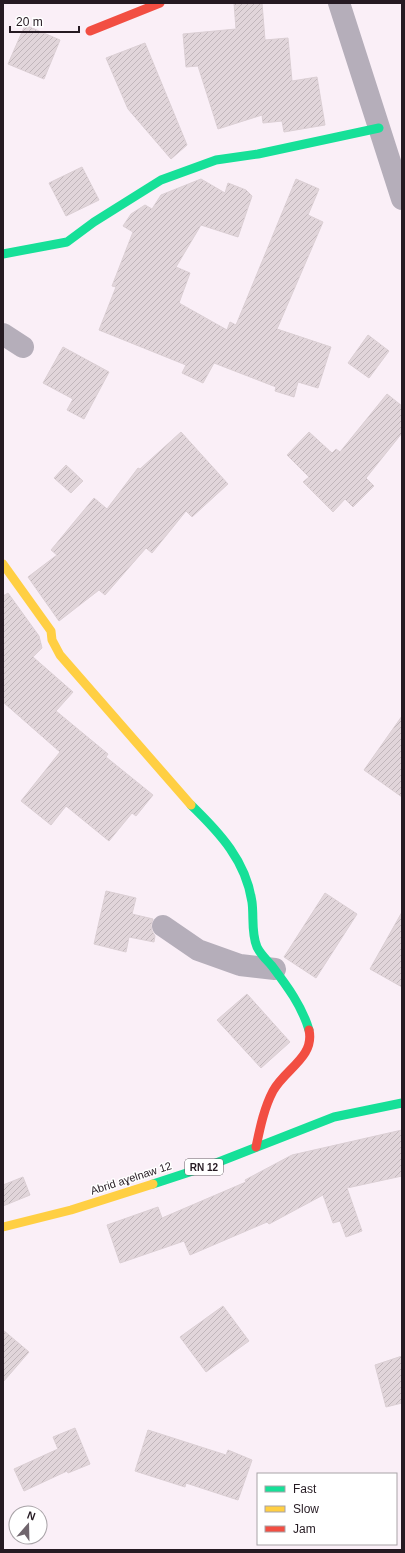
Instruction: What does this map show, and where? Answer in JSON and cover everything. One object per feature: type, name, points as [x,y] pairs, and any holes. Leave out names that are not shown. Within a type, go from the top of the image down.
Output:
[{"type":"street","points":[[90,31],[160,3]]},
{"type":"street","points":[[339,3],[402,199]]},
{"type":"street","points":[[3,254],[67,242],[94,222],[161,180],[216,160],[258,154],[379,128]]},
{"type":"street","points":[[3,334],[22,347]]},
{"type":"street","points":[[3,564],[51,631],[52,640],[60,655],[192,806],[213,825],[243,866],[250,885],[252,897],[255,939],[261,954],[274,969],[302,1013],[309,1032],[310,1040],[308,1052],[287,1072],[265,1106],[256,1147]]},
{"type":"street","points":[[162,926],[198,950],[240,965],[274,969]]},
{"type":"street","name":"Abrid aɣelnaw 12","points":[[3,1227],[71,1210],[211,1165],[334,1117],[402,1103]]},
{"type":"building","points":[[234,3],[262,3],[265,40],[288,38],[292,81],[317,77],[325,125],[284,132],[282,121],[263,123],[262,115],[218,129],[198,66],[186,67],[183,34],[236,29]]},
{"type":"building","points":[[25,25],[60,40],[44,79],[8,64]]},
{"type":"building","points":[[145,43],[187,145],[171,159],[128,109],[106,58]]},
{"type":"building","points":[[82,167],[99,200],[66,216],[49,183]]},
{"type":"building","points":[[201,179],[225,193],[228,183],[246,190],[252,196],[238,237],[201,225],[176,267],[190,273],[179,303],[227,330],[230,322],[236,325],[296,179],[319,189],[308,215],[323,222],[277,329],[331,347],[318,388],[298,382],[294,397],[275,391],[276,387],[214,363],[203,383],[182,373],[186,365],[99,330],[116,287],[112,286],[133,232],[123,226],[131,214],[145,205],[152,209],[161,195]]},
{"type":"building","points":[[368,335],[389,351],[369,378],[348,363]]},
{"type":"building","points":[[63,347],[109,372],[84,419],[67,410],[73,399],[43,383]]},
{"type":"building","points":[[387,394],[402,406],[402,433],[366,478],[374,486],[353,507],[345,499],[333,512],[303,482],[309,477],[287,455],[309,432],[332,453],[336,449],[340,452]]},
{"type":"building","points":[[181,432],[228,484],[192,517],[186,511],[152,553],[146,548],[105,595],[99,590],[59,621],[28,577],[57,555],[51,550],[94,498],[107,509],[138,468],[140,469]]},
{"type":"building","points":[[66,465],[83,481],[71,493],[54,478]]},
{"type":"building","points":[[8,593],[39,636],[42,648],[33,657],[73,692],[56,711],[108,754],[106,757],[153,795],[136,816],[132,813],[109,841],[66,806],[51,825],[21,801],[60,752],[3,702],[3,596]]},
{"type":"building","points":[[402,716],[402,797],[364,770]]},
{"type":"building","points":[[106,891],[136,898],[132,914],[153,919],[151,925],[155,936],[154,942],[129,937],[126,952],[94,944]]},
{"type":"building","points":[[325,893],[357,914],[316,978],[284,957]]},
{"type":"building","points":[[402,912],[402,987],[370,969]]},
{"type":"building","points":[[247,994],[290,1042],[261,1068],[217,1020]]},
{"type":"building","points":[[402,1130],[402,1176],[347,1188],[362,1231],[346,1237],[340,1221],[333,1223],[323,1195],[269,1224],[267,1222],[190,1255],[184,1241],[120,1263],[107,1225],[158,1207],[162,1218],[246,1182],[245,1180],[292,1155]]},
{"type":"building","points":[[23,1177],[30,1195],[3,1206],[3,1185]]},
{"type":"building","points":[[223,1306],[249,1341],[206,1372],[180,1337]]},
{"type":"building","points":[[3,1330],[29,1352],[3,1382]]},
{"type":"building","points":[[402,1356],[402,1403],[386,1407],[375,1365]]},
{"type":"building","points":[[75,1428],[90,1464],[68,1473],[67,1471],[24,1491],[14,1469],[58,1449],[53,1437]]},
{"type":"building","points":[[148,1430],[226,1455],[228,1450],[252,1460],[238,1500],[186,1483],[185,1487],[135,1471]]},
{"type":"traffic: fast","points":[[3,254],[67,242],[94,222],[161,180],[216,160],[258,154],[379,128]]},
{"type":"traffic: fast","points":[[191,805],[212,826],[238,861],[249,887],[252,902],[253,931],[257,947],[294,996],[309,1030]]},
{"type":"traffic: fast","points":[[153,1184],[211,1165],[334,1117],[402,1103]]},
{"type":"traffic: slow","points":[[3,564],[51,631],[52,640],[60,655],[191,805]]},
{"type":"traffic: slow","points":[[3,1227],[71,1210],[153,1184]]},
{"type":"traffic: jam","points":[[90,31],[160,3]]},
{"type":"traffic: jam","points":[[256,1147],[267,1104],[278,1083],[298,1062],[308,1048],[310,1039],[309,1030]]}]
